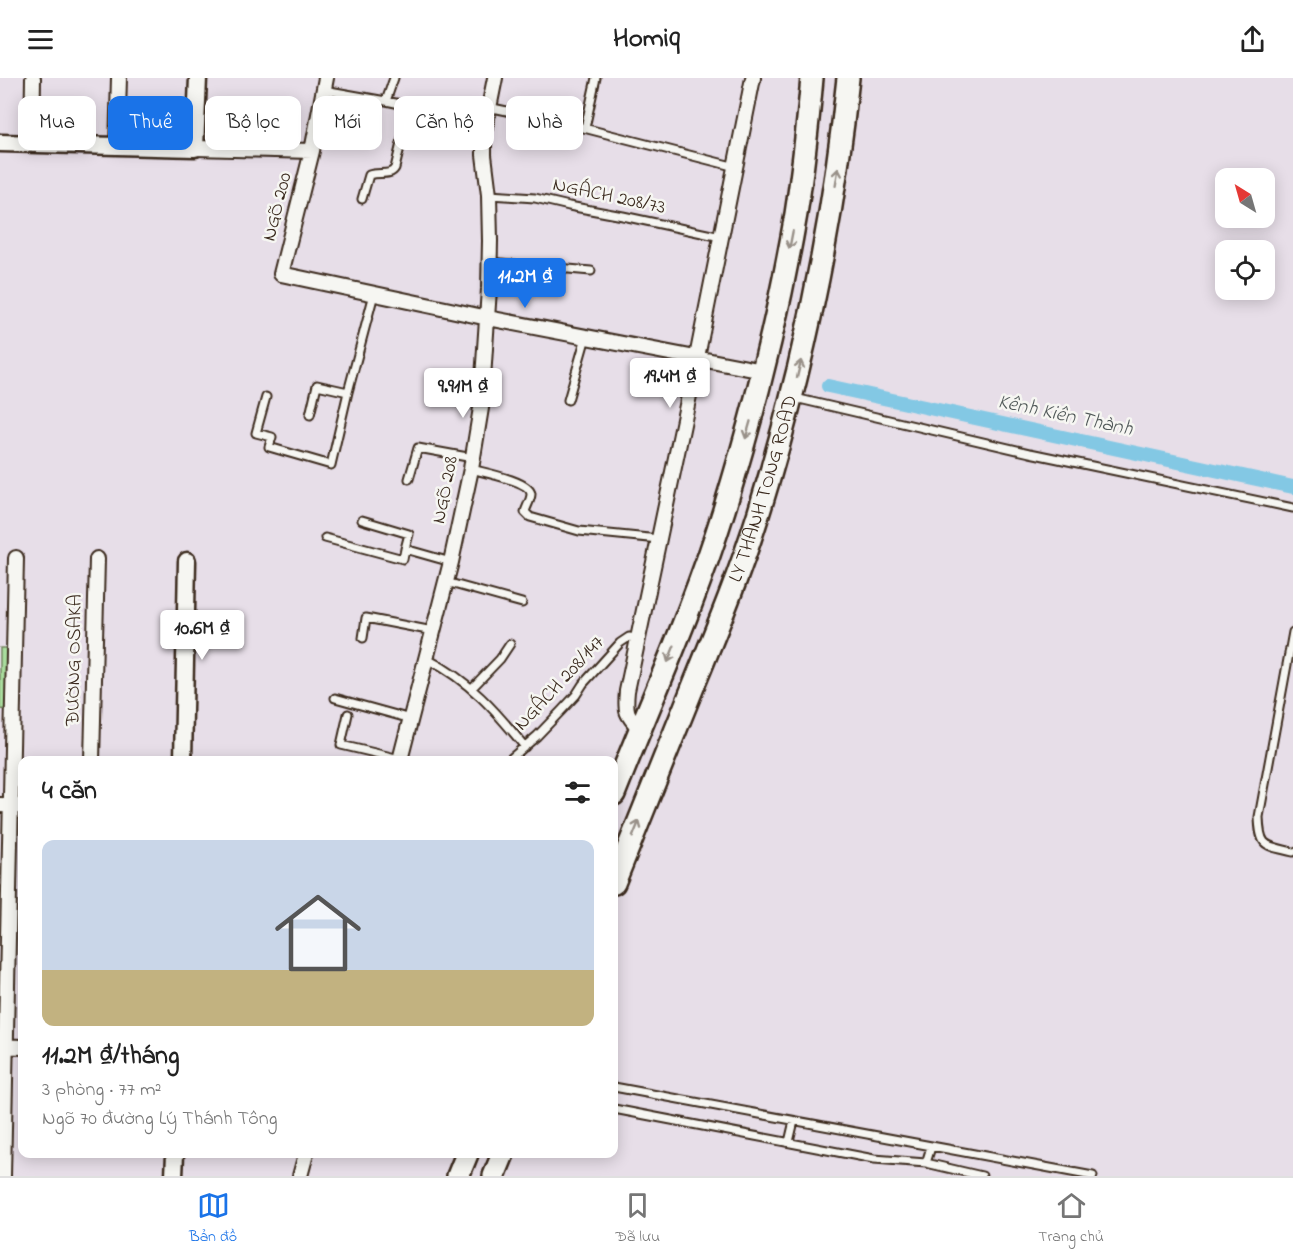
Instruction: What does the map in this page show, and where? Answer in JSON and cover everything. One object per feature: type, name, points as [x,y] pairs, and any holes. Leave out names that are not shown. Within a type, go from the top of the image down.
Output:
[{"type":"main road","name":"LY THANH TONG ROAD","points":[[618,784],[704,568],[752,415],[779,300],[796,213],[804,161],[812,78]]},
{"type":"main road","name":"LY THANH TONG ROAD","points":[[618,873],[739,571],[759,512],[792,398],[831,216],[848,78]]},
{"type":"main road","points":[[686,616],[718,626]]},
{"type":"main road","points":[[458,1176],[465,1158]]},
{"type":"main road","points":[[494,1176],[501,1158]]},
{"type":"street","points":[[33,78],[33,96]]},
{"type":"street","points":[[118,96],[119,78]]},
{"type":"street","points":[[198,78],[195,148],[312,152]]},
{"type":"street","name":"NGÕ 208","points":[[491,96],[495,78]]},
{"type":"street","points":[[640,729],[628,716],[625,705],[627,691],[753,78]]},
{"type":"street","name":"NGÕ 200","points":[[325,84],[312,152],[281,274],[374,294]]},
{"type":"street","points":[[0,143],[18,144]]},
{"type":"street","name":"NGÕ 208","points":[[401,756],[451,562],[472,464],[481,408],[490,262],[489,195],[484,150]]},
{"type":"street","points":[[374,294],[763,371]]},
{"type":"street","points":[[3,1176],[4,901],[11,806],[6,709],[7,648],[16,558]]},
{"type":"street","name":"ĐƯỜNG OSAKA","points":[[92,756],[97,560]]},
{"type":"street","points":[[183,756],[187,561]]},
{"type":"street","points":[[3,1046],[18,1047]]},
{"type":"street","points":[[174,1158],[174,1176]]},
{"type":"street","points":[[300,1176],[305,1158]]},
{"type":"lane","points":[[386,101],[394,78]]},
{"type":"lane","points":[[585,128],[596,78]]},
{"type":"lane","points":[[325,84],[394,103]]},
{"type":"lane","points":[[494,108],[585,128],[736,167]]},
{"type":"lane","points":[[362,199],[369,175],[393,171],[399,150]]},
{"type":"lane","name":"NGÁCH 208/73","points":[[489,195],[535,198],[721,237]]},
{"type":"lane","points":[[490,262],[591,271]]},
{"type":"lane","points":[[266,397],[256,433],[272,437],[269,447],[331,465],[374,294]]},
{"type":"lane","points":[[568,400],[586,337]]},
{"type":"lane","points":[[310,415],[317,385],[348,392]]},
{"type":"lane","points":[[792,398],[1030,453],[1293,508]]},
{"type":"lane","points":[[409,479],[418,448],[472,464],[524,485],[529,489],[531,495],[525,512],[530,517],[579,531],[659,539]]},
{"type":"lane","points":[[325,538],[403,559],[409,534],[362,520]]},
{"type":"lane","points":[[405,549],[451,562]]},
{"type":"lane","points":[[446,582],[522,603]]},
{"type":"lane","points":[[363,638],[366,618],[433,631]]},
{"type":"lane","points":[[1293,632],[1259,817],[1260,836],[1266,844],[1293,852]]},
{"type":"lane","name":"NGÁCH 208/147","points":[[514,756],[562,710],[620,643],[629,637],[638,638]]},
{"type":"lane","points":[[472,688],[500,659],[510,644]]},
{"type":"lane","points":[[427,659],[445,668],[472,688],[506,723],[525,747]]},
{"type":"lane","points":[[334,698],[411,719]]},
{"type":"lane","points":[[348,714],[341,745],[384,756]]},
{"type":"lane","points":[[618,1088],[794,1123],[1093,1176]]},
{"type":"lane","points":[[618,1110],[790,1140],[874,1159],[926,1162],[982,1176]]},
{"type":"lane","points":[[790,1140],[794,1123]]},
{"type":"lane","points":[[926,1162],[930,1148]]},
{"type":"green space","points":[[0,648],[14,648],[12,710],[0,709]]},
{"type":"waterway","name":"Kênh Kiên Thành","points":[[828,386],[1293,487]]}]
